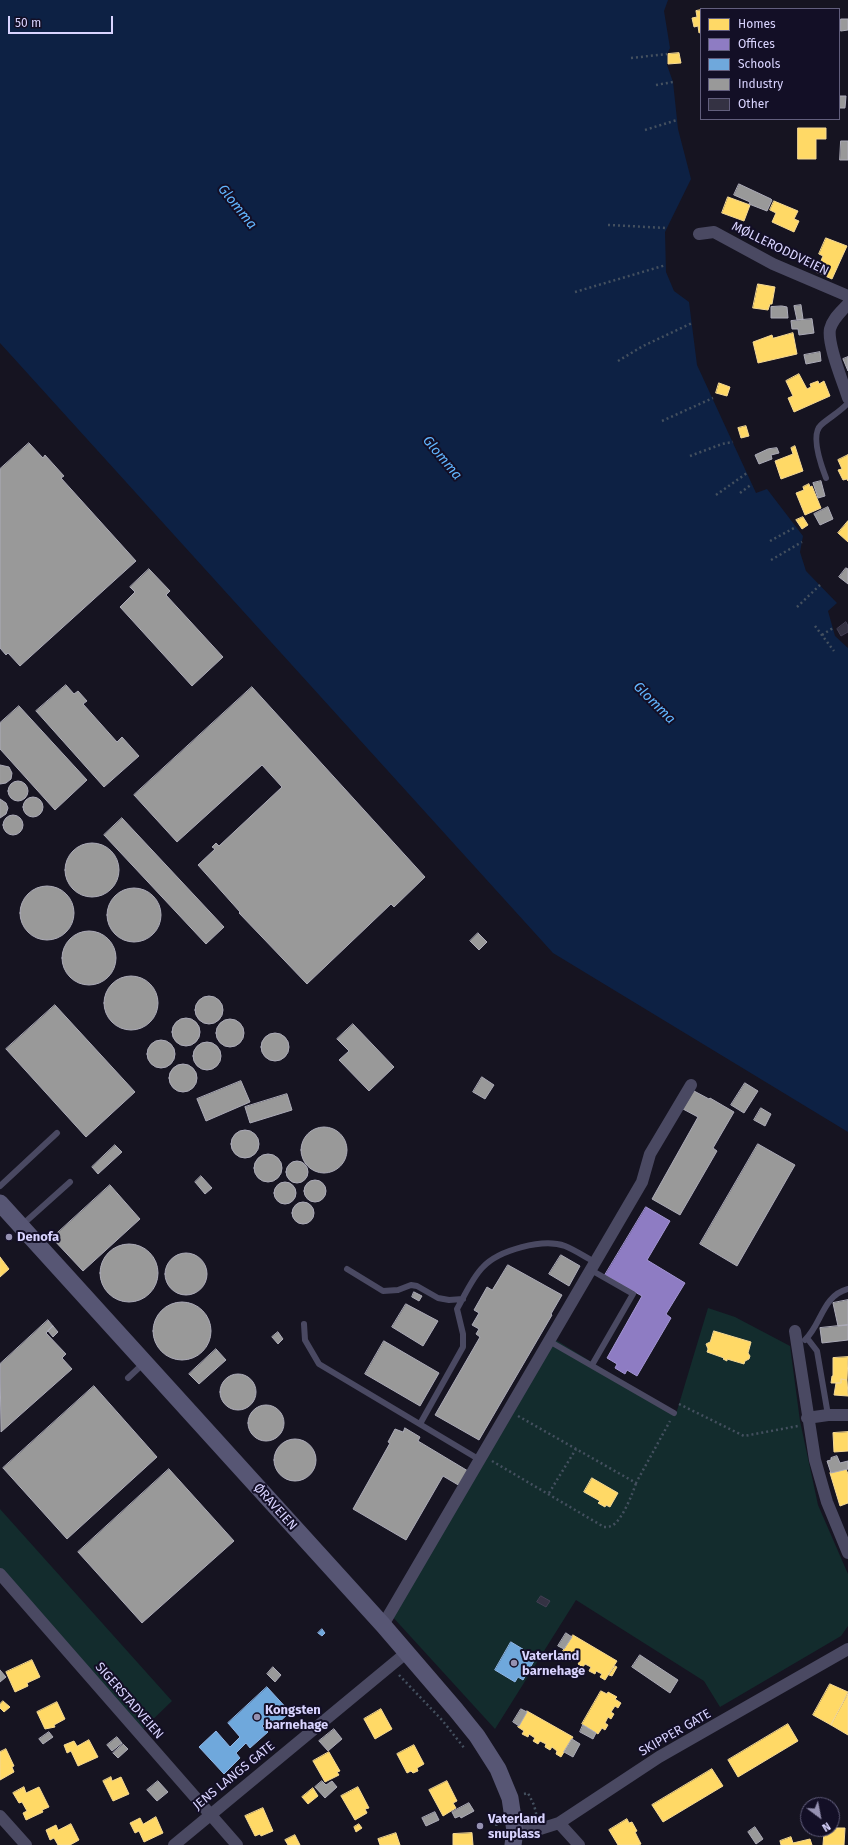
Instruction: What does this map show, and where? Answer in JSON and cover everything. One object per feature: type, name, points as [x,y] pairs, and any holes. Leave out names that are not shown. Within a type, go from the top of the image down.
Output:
[{"type":"street","name":"MØLLERODDVEIEN","points":[[699,234],[714,232],[773,264],[848,296]]},
{"type":"street","points":[[848,304],[834,318],[830,330],[833,352],[845,381],[848,398]]},
{"type":"street","points":[[383,1625],[642,1182],[650,1154],[691,1085]]},
{"type":"street","name":"ØRAVEIEN","points":[[0,1204],[383,1625],[456,1710],[477,1736],[498,1769],[510,1798],[514,1838]]},
{"type":"street","points":[[795,1331],[803,1342],[808,1421],[815,1460],[826,1502],[848,1553]]},
{"type":"street","points":[[808,1421],[828,1415],[848,1414]]},
{"type":"street","name":"SIGERSTADVEIEN","points":[[0,1574],[237,1845]]},
{"type":"street","name":"SKIPPER GATE","points":[[514,1838],[559,1823],[659,1758],[847,1651]]},
{"type":"street","name":"JENS LANGS GATE","points":[[174,1845],[209,1814],[406,1653]]},
{"type":"street","points":[[0,1816],[26,1845]]},
{"type":"street","points":[[559,1823],[579,1845]]},
{"type":"lane","points":[[826,478],[818,454],[817,431],[821,424],[839,412],[848,403]]},
{"type":"lane","points":[[0,1186],[57,1132]]},
{"type":"lane","points":[[20,1226],[70,1182]]},
{"type":"lane","points":[[420,1424],[463,1347],[463,1334],[457,1309],[486,1264],[499,1255],[534,1246],[564,1246],[633,1294],[592,1365]]},
{"type":"lane","points":[[347,1269],[383,1291],[398,1290],[411,1285],[417,1286],[438,1298],[449,1300],[463,1299]]},
{"type":"lane","points":[[828,1415],[817,1351],[803,1342],[831,1298],[839,1292],[848,1289]]},
{"type":"lane","points":[[304,1324],[305,1340],[319,1364],[420,1424],[481,1458]]},
{"type":"lane","points":[[549,1341],[671,1412]]},
{"type":"lane","points":[[128,1378],[144,1363]]},
{"type":"path","points":[[632,58],[667,54]]},
{"type":"path","points":[[656,85],[673,82]]},
{"type":"path","points":[[645,130],[677,120]]},
{"type":"path","points":[[608,225],[667,228]]},
{"type":"path","points":[[575,292],[666,265]]},
{"type":"path","points":[[618,361],[643,346],[692,322]]},
{"type":"path","points":[[662,421],[713,398]]},
{"type":"path","points":[[690,456],[722,444],[733,442]]},
{"type":"path","points":[[716,495],[747,473]]},
{"type":"path","points":[[740,493],[752,484]]},
{"type":"path","points":[[770,541],[796,527]]},
{"type":"path","points":[[771,560],[802,542]]},
{"type":"path","points":[[797,607],[820,585]]},
{"type":"path","points":[[815,626],[834,651]]},
{"type":"path","points":[[822,636],[833,628]]},
{"type":"path","points":[[481,1458],[549,1494],[604,1527],[612,1527],[632,1496],[636,1483],[671,1412],[674,1401],[744,1436],[808,1421]]},
{"type":"path","points":[[509,1411],[636,1483]]},
{"type":"path","points":[[549,1494],[576,1449]]},
{"type":"path","points":[[391,1666],[442,1720],[468,1752]]},
{"type":"path","points":[[496,1816],[497,1845]]},
{"type":"green space","points":[[708,1308],[735,1317],[790,1346],[800,1421],[818,1505],[848,1574],[848,1626],[841,1636],[720,1707],[704,1681],[576,1600],[495,1729],[390,1614],[551,1337],[676,1414]]},
{"type":"green space","points":[[0,1509],[172,1701],[142,1730],[0,1568]]},
{"type":"water","name":"Glomma","points":[[0,0],[668,0],[664,11],[670,48],[667,54],[667,65],[673,82],[678,129],[691,179],[665,232],[666,272],[674,291],[689,302],[697,365],[756,493],[767,489],[803,536],[800,552],[806,571],[837,603],[828,611],[835,636],[848,648],[848,1132],[553,953],[0,343]]},
{"type":"building: Homes","points":[[700,10],[699,33],[698,26],[694,27],[692,18],[697,17],[696,11]]},
{"type":"building: Homes","points":[[679,53],[681,63],[668,64],[668,54]]},
{"type":"building: Homes","points":[[798,128],[826,128],[826,139],[816,139],[816,159],[798,159]]},
{"type":"building: Homes","points":[[728,197],[750,205],[744,221],[722,213]]},
{"type":"building: Homes","points":[[774,201],[798,211],[794,219],[799,221],[794,232],[772,222],[776,213],[770,210]]},
{"type":"building: Homes","points":[[826,238],[847,246],[832,279],[816,272],[823,256],[819,254]]},
{"type":"building: Homes","points":[[758,284],[775,287],[772,304],[770,304],[768,310],[753,308]]},
{"type":"building: Homes","points":[[793,333],[797,354],[758,363],[753,342],[772,335],[773,338]]},
{"type":"building: Homes","points":[[799,374],[807,389],[811,387],[810,384],[818,381],[819,384],[824,381],[830,396],[794,412],[788,398],[793,396],[786,381]]},
{"type":"building: Homes","points":[[719,383],[730,387],[727,396],[716,393]]},
{"type":"building: Homes","points":[[746,426],[749,436],[741,438],[738,428]]},
{"type":"building: Homes","points":[[795,446],[803,471],[781,479],[775,461],[793,454],[791,448]]},
{"type":"building: Homes","points":[[848,455],[848,481],[847,479],[843,480],[838,470],[842,469],[838,460]]},
{"type":"building: Homes","points":[[809,484],[810,487],[812,486],[821,508],[805,515],[796,493],[804,490],[803,487]]},
{"type":"building: Homes","points":[[803,517],[808,525],[802,529],[796,520]]},
{"type":"building: Homes","points":[[848,521],[848,542],[838,533]]},
{"type":"building: Homes","points":[[0,1257],[9,1269],[0,1277]]},
{"type":"building: Homes","points":[[714,1331],[751,1342],[748,1353],[750,1356],[749,1359],[745,1361],[744,1364],[727,1359],[727,1361],[723,1359],[724,1358],[707,1352],[708,1349],[706,1344],[710,1342]]},
{"type":"building: Homes","points":[[848,1357],[847,1380],[841,1379],[841,1383],[831,1383],[833,1376],[833,1358]]},
{"type":"building: Homes","points":[[841,1379],[847,1380],[848,1396],[834,1395],[836,1383],[841,1383]]},
{"type":"building: Homes","points":[[848,1432],[848,1451],[834,1452],[833,1433]]},
{"type":"building: Homes","points":[[846,1469],[848,1474],[848,1503],[840,1506],[830,1473]]},
{"type":"building: Homes","points":[[592,1478],[618,1493],[610,1507],[606,1505],[605,1507],[598,1503],[600,1501],[584,1492]]},
{"type":"building: Homes","points":[[573,1635],[617,1661],[605,1680],[600,1677],[602,1674],[596,1671],[595,1674],[589,1671],[591,1667],[585,1664],[583,1667],[578,1664],[580,1661],[574,1658],[572,1661],[567,1658],[569,1655],[563,1651]]},
{"type":"building: Homes","points":[[32,1660],[40,1677],[27,1683],[28,1686],[15,1692],[6,1672]]},
{"type":"building: Homes","points":[[615,1666],[617,1667],[612,1676],[609,1675]]},
{"type":"building: Homes","points":[[830,1684],[848,1692],[831,1725],[813,1715]]},
{"type":"building: Homes","points":[[601,1691],[607,1694],[608,1692],[617,1697],[615,1699],[621,1703],[618,1708],[615,1706],[611,1712],[614,1714],[611,1719],[608,1717],[605,1723],[608,1725],[605,1730],[602,1728],[598,1734],[582,1724]]},
{"type":"building: Homes","points":[[848,1694],[848,1735],[831,1725]]},
{"type":"building: Homes","points":[[3,1701],[10,1707],[4,1712],[0,1708],[0,1704]]},
{"type":"building: Homes","points":[[57,1702],[65,1719],[54,1725],[55,1727],[45,1729],[37,1712]]},
{"type":"building: Homes","points":[[381,1709],[392,1729],[375,1739],[364,1719]]},
{"type":"building: Homes","points":[[527,1711],[573,1737],[561,1757],[556,1754],[557,1751],[552,1747],[550,1750],[545,1747],[546,1744],[540,1741],[538,1744],[533,1741],[535,1738],[529,1734],[528,1737],[522,1734],[524,1731],[518,1727]]},
{"type":"building: Homes","points":[[788,1724],[798,1741],[738,1777],[728,1760]]},
{"type":"building: Homes","points":[[89,1740],[98,1757],[78,1766],[71,1751],[67,1753],[64,1745],[74,1741],[77,1746]]},
{"type":"building: Homes","points":[[414,1745],[424,1764],[417,1768],[418,1771],[413,1773],[411,1771],[407,1773],[397,1754]]},
{"type":"building: Homes","points":[[6,1749],[14,1766],[12,1767],[14,1772],[0,1780],[0,1752]]},
{"type":"building: Homes","points":[[329,1752],[340,1771],[337,1772],[339,1775],[325,1782],[313,1761]]},
{"type":"building: Homes","points":[[712,1769],[723,1786],[663,1822],[652,1805]]},
{"type":"building: Homes","points":[[111,1777],[112,1781],[121,1777],[129,1794],[113,1801],[103,1781]]},
{"type":"building: Homes","points":[[447,1781],[457,1801],[453,1803],[456,1808],[443,1816],[429,1790]]},
{"type":"building: Homes","points":[[24,1787],[26,1793],[39,1787],[49,1807],[42,1810],[43,1812],[26,1820],[23,1813],[27,1811],[22,1802],[19,1803],[13,1793]]},
{"type":"building: Homes","points":[[358,1787],[369,1808],[365,1809],[367,1813],[355,1820],[341,1796]]},
{"type":"building: Homes","points":[[313,1788],[318,1796],[308,1804],[302,1797]]},
{"type":"building: Homes","points":[[263,1808],[273,1831],[261,1836],[260,1834],[255,1836],[245,1816]]},
{"type":"building: Homes","points":[[156,1817],[163,1833],[144,1842],[139,1831],[135,1833],[130,1823],[140,1818],[143,1824]]},
{"type":"building: Homes","points":[[627,1819],[629,1823],[632,1822],[637,1831],[635,1832],[641,1844],[618,1845],[609,1830]]},
{"type":"building: Homes","points":[[71,1824],[79,1840],[70,1845],[58,1845],[54,1838],[50,1840],[46,1830],[56,1825],[58,1830]]},
{"type":"building: Homes","points":[[359,1824],[362,1828],[356,1832],[354,1827]]},
{"type":"building: Homes","points":[[840,1828],[845,1828],[844,1845],[823,1845],[824,1837],[840,1837]]},
{"type":"building: Homes","points":[[396,1833],[400,1845],[380,1845],[378,1839]]},
{"type":"building: Homes","points":[[472,1833],[473,1845],[453,1845],[453,1834]]},
{"type":"building: Homes","points":[[295,1835],[300,1845],[288,1845],[285,1840]]},
{"type":"building: Homes","points":[[791,1837],[793,1843],[810,1839],[812,1845],[781,1845],[780,1841]]},
{"type":"building: Offices","points":[[646,1207],[670,1221],[647,1260],[685,1283],[666,1314],[671,1318],[637,1376],[627,1370],[625,1374],[615,1368],[617,1364],[607,1358],[642,1296],[605,1275]]},
{"type":"building: Schools","points":[[322,1629],[325,1633],[322,1636],[318,1633]]},
{"type":"building: Schools","points":[[511,1642],[531,1654],[529,1658],[534,1661],[523,1680],[518,1677],[515,1682],[495,1670]]},
{"type":"building: Schools","points":[[267,1687],[290,1712],[273,1728],[267,1721],[262,1726],[268,1732],[250,1748],[246,1743],[236,1753],[240,1758],[224,1774],[199,1747],[216,1731],[230,1747],[240,1737],[228,1723]]},
{"type":"building: Industry","points":[[841,19],[848,19],[848,30],[841,31]]},
{"type":"building: Industry","points":[[840,96],[846,96],[845,108],[840,108]]},
{"type":"building: Industry","points":[[841,141],[848,141],[848,160],[840,160]]},
{"type":"building: Industry","points":[[739,184],[771,199],[772,200],[767,211],[749,204],[750,202],[734,195]]},
{"type":"building: Industry","points":[[801,305],[803,319],[797,320],[794,306]]},
{"type":"building: Industry","points":[[771,307],[787,307],[788,318],[771,318]]},
{"type":"building: Industry","points":[[812,319],[814,333],[799,335],[798,329],[792,329],[791,321]]},
{"type":"building: Industry","points":[[820,352],[821,361],[806,364],[804,355]]},
{"type":"building: Industry","points":[[848,357],[848,371],[843,359]]},
{"type":"building: Industry","points":[[29,443],[43,458],[45,455],[64,476],[61,478],[136,561],[20,666],[8,653],[6,655],[0,648],[0,469]]},
{"type":"building: Industry","points":[[777,448],[779,453],[771,455],[772,459],[759,464],[755,455],[768,449]]},
{"type":"building: Industry","points":[[821,481],[825,496],[818,498],[813,483]]},
{"type":"building: Industry","points":[[828,507],[833,519],[820,525],[814,514]]},
{"type":"building: Industry","points":[[846,568],[848,569],[848,584],[839,577]]},
{"type":"building: Industry","points":[[149,569],[170,591],[166,595],[223,657],[192,686],[120,607],[135,592],[130,587]]},
{"type":"building: Industry","points":[[66,685],[74,694],[78,691],[87,701],[83,704],[117,742],[122,737],[139,756],[104,787],[36,711]]},
{"type":"building: Industry","points":[[252,687],[425,877],[394,907],[391,904],[307,984],[239,913],[240,912],[198,865],[215,849],[212,847],[216,843],[219,846],[282,787],[262,765],[177,842],[134,795]]},
{"type":"building: Industry","points":[[19,706],[87,780],[55,810],[0,749],[0,723]]},
{"type":"building: Industry","points":[[0,765],[9,767],[12,773],[11,779],[6,783],[0,784]]},
{"type":"building: Industry","points":[[18,781],[25,784],[28,791],[25,798],[18,801],[11,798],[8,791],[11,784]]},
{"type":"building: Industry","points":[[33,797],[40,800],[43,807],[40,814],[33,817],[26,814],[23,807],[26,800]]},
{"type":"building: Industry","points":[[0,799],[6,803],[8,808],[6,814],[0,818]]},
{"type":"building: Industry","points":[[13,815],[20,818],[23,825],[20,832],[13,835],[6,832],[3,825],[6,818]]},
{"type":"building: Industry","points":[[122,818],[224,927],[206,944],[104,835]]},
{"type":"building: Industry","points":[[92,843],[102,845],[111,851],[117,860],[119,870],[117,880],[111,889],[102,895],[92,897],[82,895],[73,889],[67,880],[65,870],[67,860],[73,851],[82,845]]},
{"type":"building: Industry","points":[[47,886],[57,888],[66,894],[72,903],[74,913],[72,923],[66,932],[57,938],[47,940],[37,938],[28,932],[22,923],[20,913],[22,903],[28,894],[37,888]]},
{"type":"building: Industry","points":[[134,888],[144,890],[153,896],[159,905],[161,915],[159,925],[153,934],[144,940],[134,942],[124,940],[115,934],[109,925],[107,915],[109,905],[115,896],[124,890]]},
{"type":"building: Industry","points":[[89,931],[99,933],[108,939],[114,948],[116,958],[114,968],[108,977],[99,983],[89,985],[79,983],[70,977],[64,968],[62,958],[64,948],[70,939],[79,933]]},
{"type":"building: Industry","points":[[478,933],[487,942],[479,950],[470,941]]},
{"type":"building: Industry","points":[[131,976],[141,978],[150,984],[156,993],[158,1003],[156,1013],[150,1022],[141,1028],[131,1030],[121,1028],[112,1022],[106,1013],[104,1003],[106,993],[112,984],[121,978]]},
{"type":"building: Industry","points":[[209,996],[219,1000],[223,1010],[219,1020],[209,1024],[199,1020],[195,1010],[199,1000]]},
{"type":"building: Industry","points":[[55,1005],[135,1092],[86,1137],[6,1049]]},
{"type":"building: Industry","points":[[186,1018],[196,1022],[200,1032],[196,1042],[186,1046],[176,1042],[172,1032],[176,1022]]},
{"type":"building: Industry","points":[[230,1019],[240,1023],[244,1033],[240,1043],[230,1047],[220,1043],[216,1033],[220,1023]]},
{"type":"building: Industry","points":[[353,1024],[394,1067],[369,1091],[339,1060],[349,1051],[337,1039]]},
{"type":"building: Industry","points":[[275,1033],[285,1037],[289,1047],[285,1057],[275,1061],[265,1057],[261,1047],[265,1037]]},
{"type":"building: Industry","points":[[161,1040],[171,1044],[175,1054],[171,1064],[161,1068],[151,1064],[147,1054],[151,1044]]},
{"type":"building: Industry","points":[[207,1042],[217,1046],[221,1056],[217,1066],[207,1070],[197,1066],[193,1056],[197,1046]]},
{"type":"building: Industry","points":[[183,1064],[193,1068],[197,1078],[193,1088],[183,1092],[173,1088],[169,1078],[173,1068]]},
{"type":"building: Industry","points":[[482,1077],[494,1085],[485,1099],[473,1092]]},
{"type":"building: Industry","points":[[241,1081],[250,1102],[206,1121],[197,1099]]},
{"type":"building: Industry","points":[[745,1083],[758,1091],[744,1113],[731,1105]]},
{"type":"building: Industry","points":[[694,1091],[709,1099],[710,1098],[734,1112],[713,1148],[717,1151],[680,1215],[652,1199],[698,1117],[683,1109]]},
{"type":"building: Industry","points":[[287,1094],[292,1110],[250,1123],[245,1107]]},
{"type":"building: Industry","points":[[761,1108],[771,1114],[765,1126],[754,1120]]},
{"type":"building: Industry","points":[[324,1127],[337,1131],[343,1137],[347,1150],[343,1163],[337,1169],[324,1173],[311,1169],[305,1163],[301,1150],[305,1137],[311,1131]]},
{"type":"building: Industry","points":[[245,1130],[255,1134],[259,1144],[255,1154],[245,1158],[235,1154],[231,1144],[235,1134]]},
{"type":"building: Industry","points":[[758,1144],[795,1165],[737,1266],[700,1244]]},
{"type":"building: Industry","points":[[115,1145],[122,1152],[98,1174],[92,1167]]},
{"type":"building: Industry","points":[[268,1154],[278,1158],[282,1168],[278,1178],[268,1182],[258,1178],[254,1168],[258,1158]]},
{"type":"building: Industry","points":[[297,1161],[301,1162],[307,1168],[307,1176],[301,1182],[297,1183],[293,1182],[287,1176],[286,1172],[287,1168],[293,1162]]},
{"type":"building: Industry","points":[[201,1176],[212,1188],[205,1194],[195,1182]]},
{"type":"building: Industry","points":[[315,1180],[323,1183],[326,1191],[323,1199],[315,1202],[307,1199],[304,1191],[307,1183]]},
{"type":"building: Industry","points":[[285,1182],[293,1185],[296,1193],[293,1201],[285,1204],[277,1201],[274,1193],[277,1185]]},
{"type":"building: Industry","points":[[110,1185],[140,1219],[83,1271],[52,1238]]},
{"type":"building: Industry","points":[[303,1202],[311,1205],[314,1213],[311,1221],[303,1224],[295,1221],[292,1213],[295,1205]]},
{"type":"building: Industry","points":[[123,1244],[135,1244],[150,1252],[158,1267],[158,1279],[150,1294],[135,1302],[123,1302],[108,1294],[100,1279],[100,1267],[108,1252]]},
{"type":"building: Industry","points":[[182,1253],[190,1253],[201,1259],[207,1270],[207,1278],[201,1289],[190,1295],[182,1295],[171,1289],[165,1278],[165,1270],[171,1259]]},
{"type":"building: Industry","points":[[561,1255],[580,1266],[569,1286],[549,1274]]},
{"type":"building: Industry","points":[[508,1265],[562,1295],[551,1314],[552,1315],[479,1440],[435,1415],[480,1337],[476,1334],[479,1329],[472,1325],[479,1313],[474,1310],[487,1287],[492,1290]]},
{"type":"building: Industry","points":[[414,1292],[422,1296],[419,1301],[412,1297]]},
{"type":"building: Industry","points":[[848,1300],[848,1325],[838,1326],[833,1303]]},
{"type":"building: Industry","points":[[176,1302],[188,1302],[203,1310],[211,1325],[211,1337],[203,1352],[188,1360],[176,1360],[161,1352],[153,1337],[153,1325],[161,1310]]},
{"type":"building: Industry","points":[[406,1304],[438,1321],[423,1346],[392,1327]]},
{"type":"building: Industry","points":[[48,1320],[53,1326],[46,1333],[66,1354],[62,1358],[72,1369],[1,1432],[0,1364]]},
{"type":"building: Industry","points":[[848,1325],[848,1340],[822,1343],[820,1328]]},
{"type":"building: Industry","points":[[53,1326],[58,1332],[53,1337],[48,1331]]},
{"type":"building: Industry","points":[[278,1332],[283,1339],[278,1344],[272,1337]]},
{"type":"building: Industry","points":[[384,1341],[439,1373],[420,1406],[365,1374]]},
{"type":"building: Industry","points":[[216,1349],[226,1360],[199,1384],[189,1374]]},
{"type":"building: Industry","points":[[242,1374],[251,1379],[255,1385],[255,1399],[251,1405],[242,1410],[234,1410],[225,1405],[221,1399],[220,1388],[225,1379],[231,1375]]},
{"type":"building: Industry","points":[[94,1386],[157,1457],[67,1539],[3,1468]]},
{"type":"building: Industry","points":[[270,1405],[279,1410],[283,1416],[283,1430],[279,1436],[270,1441],[262,1441],[253,1436],[249,1430],[248,1419],[253,1410],[259,1406]]},
{"type":"building: Industry","points":[[405,1428],[420,1437],[418,1441],[468,1471],[460,1486],[443,1476],[406,1540],[353,1509],[390,1443],[388,1442],[395,1429],[403,1432]]},
{"type":"building: Industry","points":[[291,1439],[299,1439],[307,1442],[313,1448],[316,1460],[313,1472],[307,1478],[299,1481],[291,1481],[283,1478],[277,1472],[274,1464],[274,1456],[277,1448],[283,1442]]},
{"type":"building: Industry","points":[[837,1456],[840,1463],[848,1461],[848,1469],[831,1473],[827,1461]]},
{"type":"building: Industry","points":[[169,1469],[234,1541],[142,1623],[78,1552]]},
{"type":"building: Industry","points":[[566,1633],[572,1637],[564,1649],[558,1646]]},
{"type":"building: Industry","points":[[640,1655],[678,1680],[670,1693],[632,1667]]},
{"type":"building: Industry","points":[[273,1667],[281,1675],[275,1682],[267,1674]]},
{"type":"building: Industry","points":[[0,1670],[6,1677],[0,1682]]},
{"type":"building: Industry","points":[[521,1709],[527,1712],[519,1726],[513,1722]]},
{"type":"building: Industry","points":[[583,1725],[596,1733],[593,1739],[580,1732]]},
{"type":"building: Industry","points":[[334,1729],[342,1739],[328,1751],[319,1741]]},
{"type":"building: Industry","points":[[49,1732],[53,1737],[43,1744],[39,1739]]},
{"type":"building: Industry","points":[[117,1737],[122,1743],[112,1751],[107,1745]]},
{"type":"building: Industry","points":[[572,1739],[580,1744],[573,1757],[564,1752]]},
{"type":"building: Industry","points":[[123,1744],[128,1749],[118,1758],[113,1753]]},
{"type":"building: Industry","points":[[158,1781],[168,1792],[157,1801],[147,1790]]},
{"type":"building: Industry","points":[[322,1781],[326,1785],[332,1781],[337,1787],[325,1798],[315,1787]]},
{"type":"building: Industry","points":[[469,1803],[474,1811],[461,1818],[460,1816],[455,1818],[452,1812]]},
{"type":"building: Industry","points":[[435,1812],[439,1820],[426,1826],[422,1818]]},
{"type":"building: Industry","points":[[755,1827],[763,1839],[756,1844],[748,1832]]},
{"type":"building: Other","points":[[846,622],[848,632],[841,636],[837,629]]},
{"type":"building: Other","points":[[541,1596],[550,1601],[546,1607],[537,1602]]},
{"type":"place","name":"Denofa","points":[[9,1237]]},
{"type":"place","name":"Vaterland barnehage","points":[[514,1663]]},
{"type":"place","name":"Kongsten barnehage","points":[[257,1717]]},
{"type":"place","name":"Vaterland snuplass","points":[[480,1826]]}]
